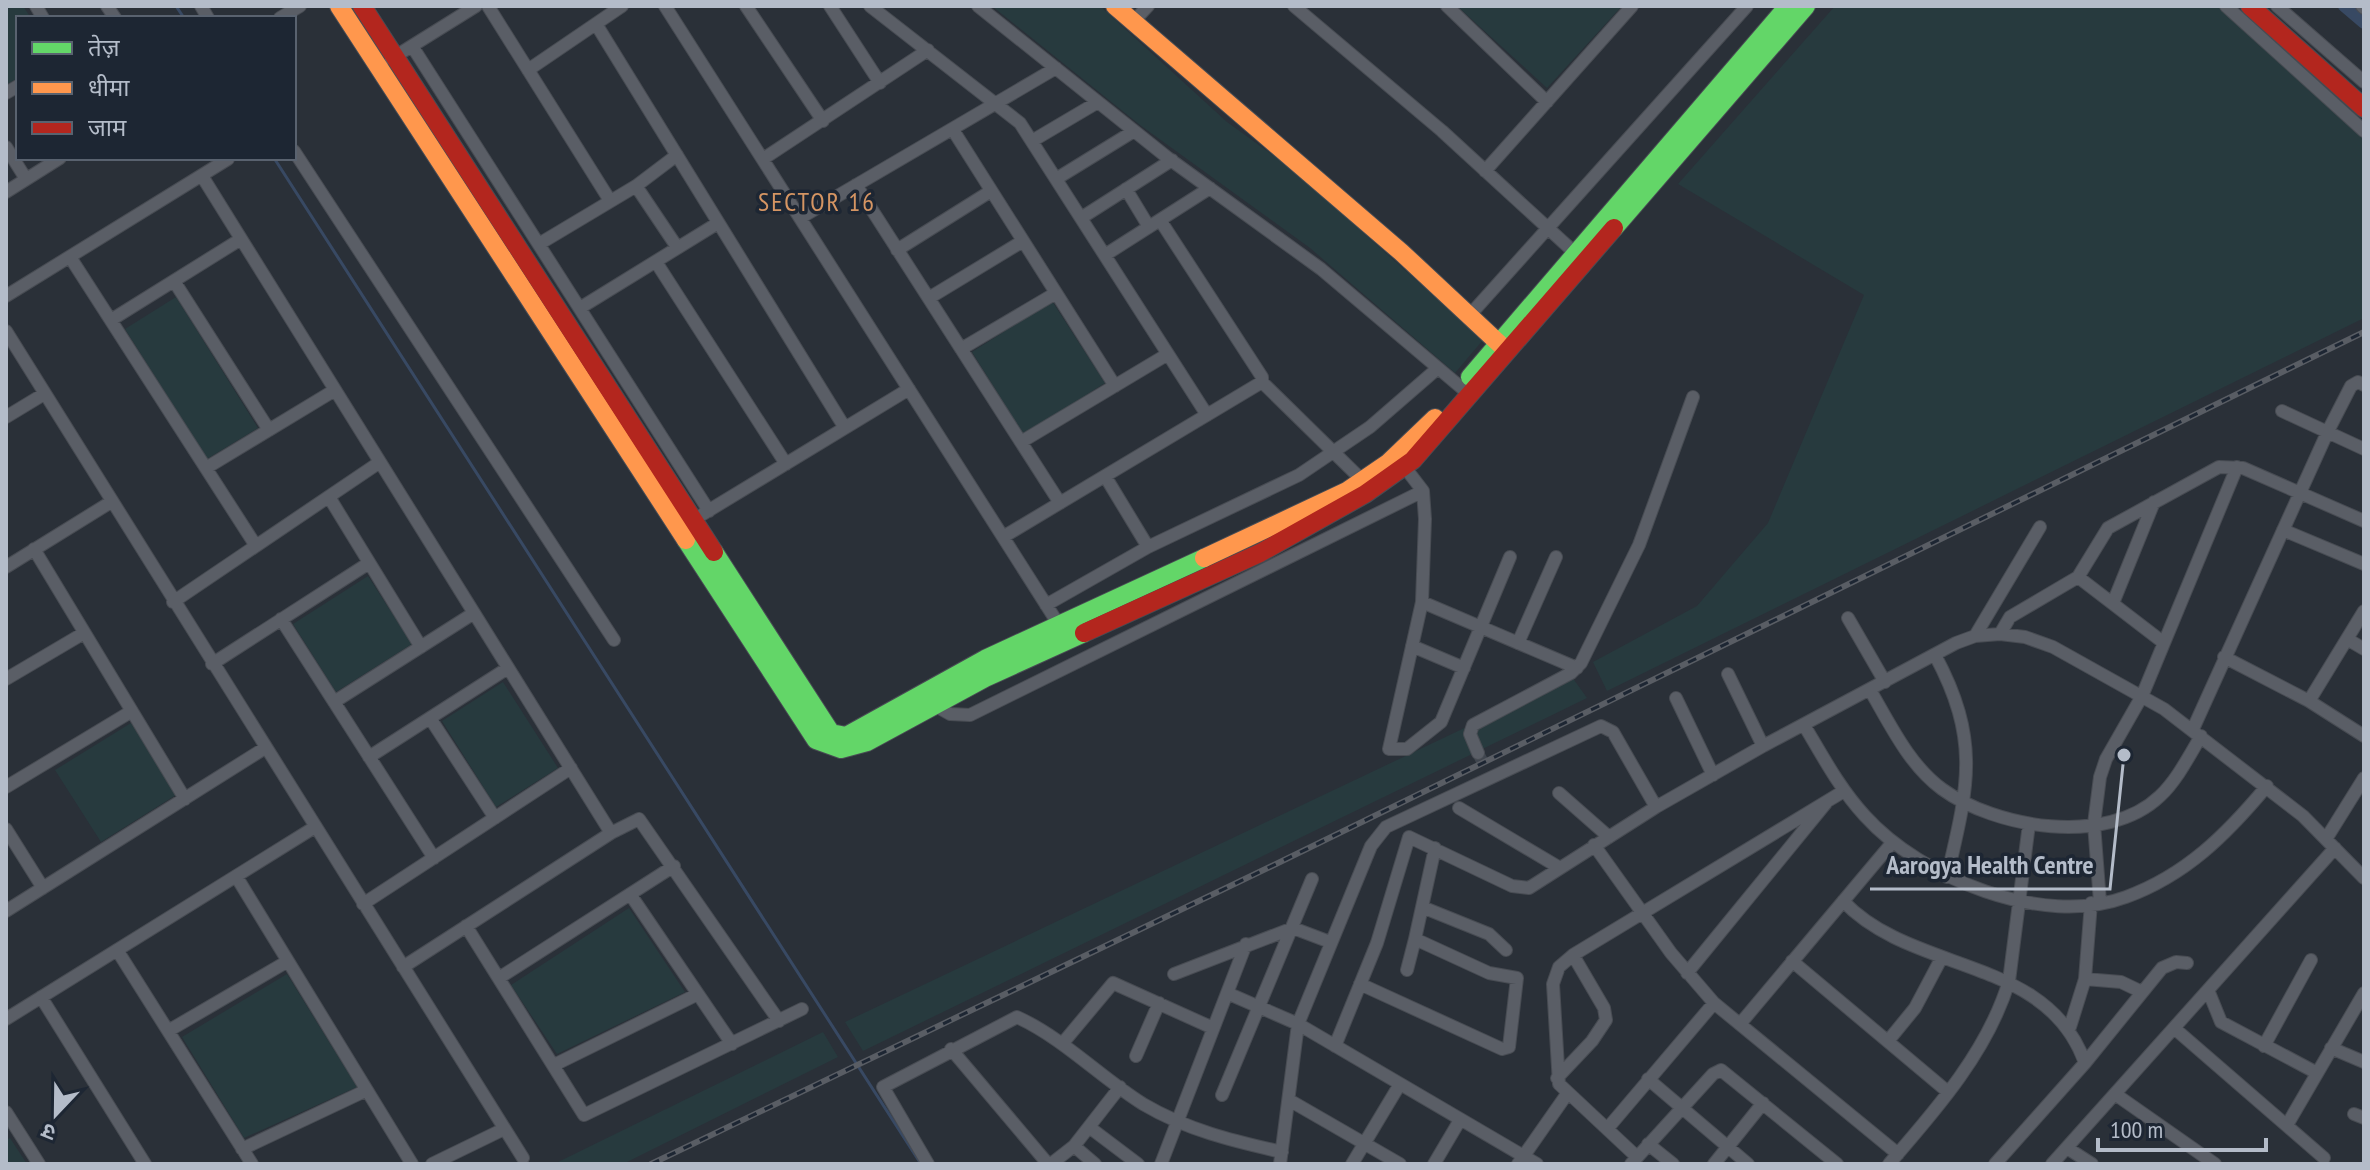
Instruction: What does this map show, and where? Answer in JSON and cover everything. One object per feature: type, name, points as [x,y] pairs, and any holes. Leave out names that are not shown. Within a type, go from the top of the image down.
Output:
[{"type":"street","points":[[339,6],[387,62],[702,516]]},
{"type":"street","points":[[362,6],[387,62],[816,740],[856,747],[982,679],[1423,491]]},
{"type":"street","points":[[387,62],[476,6]]},
{"type":"street","points":[[488,6],[609,199]]},
{"type":"street","points":[[528,70],[622,6]]},
{"type":"street","points":[[665,6],[1059,625]]},
{"type":"street","points":[[763,6],[748,10],[823,121]]},
{"type":"street","points":[[830,6],[880,83]]},
{"type":"street","points":[[870,6],[1016,117],[1207,415]]},
{"type":"street","points":[[978,6],[1134,131],[1321,269],[1465,391]]},
{"type":"street","points":[[1115,6],[1401,252],[1503,347]]},
{"type":"street","points":[[1133,22],[1148,6]]},
{"type":"street","points":[[1294,6],[1310,11],[1575,253]]},
{"type":"street","points":[[1447,6],[1547,102]]},
{"type":"street","points":[[1485,171],[1632,6]]},
{"type":"street","points":[[1469,316],[1747,6]]},
{"type":"street","points":[[1503,347],[1575,253],[1788,6]]},
{"type":"street","points":[[934,705],[950,714],[970,715],[1144,632],[1370,493],[1465,391],[1806,6]]},
{"type":"street","points":[[2226,6],[2364,131]]},
{"type":"street","points":[[2250,6],[2364,108]]},
{"type":"street","points":[[2277,6],[2364,82]]},
{"type":"street","points":[[596,24],[845,428]]},
{"type":"street","points":[[412,46],[580,308],[837,742]]},
{"type":"street","points":[[763,159],[928,50]]},
{"type":"street","points":[[800,218],[1056,68]]},
{"type":"street","points":[[1032,141],[1098,102]]},
{"type":"street","points":[[953,130],[1115,386]]},
{"type":"street","points":[[1056,179],[1134,131]]},
{"type":"street","points":[[6,147],[26,179]]},
{"type":"street","points":[[296,154],[614,640]]},
{"type":"street","points":[[539,244],[609,199],[636,186],[677,155]]},
{"type":"street","points":[[6,192],[57,160]]},
{"type":"street","points":[[6,296],[226,160]]},
{"type":"street","points":[[1081,218],[1172,160]]},
{"type":"street","points":[[202,176],[611,833]]},
{"type":"street","points":[[856,185],[1060,503]]},
{"type":"street","points":[[636,186],[677,247]]},
{"type":"street","points":[[1105,255],[1210,188]]},
{"type":"street","points":[[1126,189],[1149,227]]},
{"type":"street","points":[[897,250],[991,191]]},
{"type":"street","points":[[1160,220],[1262,377],[1262,382],[1302,425],[1335,451],[1362,480]]},
{"type":"street","points":[[580,308],[718,223]]},
{"type":"street","points":[[111,320],[241,239]]},
{"type":"street","points":[[929,298],[1023,241]]},
{"type":"street","points":[[70,257],[256,546]]},
{"type":"street","points":[[656,262],[786,464]]},
{"type":"street","points":[[174,281],[269,430]]},
{"type":"street","points":[[961,349],[1056,293]]},
{"type":"street","points":[[6,331],[523,1158]]},
{"type":"street","points":[[1021,442],[1168,354]]},
{"type":"street","points":[[1046,605],[1148,547],[1299,475],[1370,427],[1438,368]]},
{"type":"street","points":[[1003,537],[1262,382]]},
{"type":"street","points":[[1870,690],[1918,766],[1941,788],[1965,803],[2029,824],[2069,828],[2135,813],[2158,798],[2197,732],[2224,657],[2328,431],[2351,386],[2358,382],[2364,385]]},
{"type":"street","points":[[702,516],[909,389]]},
{"type":"street","points":[[206,468],[335,390]]},
{"type":"street","points":[[6,417],[44,394]]},
{"type":"street","points":[[1478,753],[1470,734],[1473,725],[1577,668],[1634,556],[1693,397]]},
{"type":"street","points":[[2282,411],[2364,449]]},
{"type":"street","points":[[837,742],[985,659],[1400,461]]},
{"type":"street","points":[[1400,461],[1423,491],[1422,602],[1389,749],[1407,749],[1433,731],[1445,714],[1510,557]]},
{"type":"street","points":[[173,602],[380,462]]},
{"type":"street","points":[[2000,634],[2010,617],[2078,577],[2108,528],[2219,467],[2237,467],[2364,521]]},
{"type":"street","points":[[2070,1027],[2085,979],[2095,903],[2095,797],[2106,759],[2142,696],[2237,467]]},
{"type":"street","points":[[1105,476],[1148,547]]},
{"type":"street","points":[[329,497],[421,647]]},
{"type":"street","points":[[6,567],[111,502]]},
{"type":"street","points":[[2113,603],[2154,502]]},
{"type":"street","points":[[1975,636],[2040,527]]},
{"type":"street","points":[[2283,530],[2364,564]]},
{"type":"street","points":[[34,549],[185,799]]},
{"type":"street","points":[[1518,643],[1556,557]]},
{"type":"street","points":[[212,664],[369,563]]},
{"type":"street","points":[[2078,577],[2164,643]]},
{"type":"street","points":[[1422,602],[1577,668]]},
{"type":"street","points":[[2309,701],[2364,611]]},
{"type":"street","points":[[334,702],[474,613]]},
{"type":"street","points":[[1848,618],[1885,682]]},
{"type":"street","points":[[281,619],[434,858]]},
{"type":"street","points":[[6,679],[84,633]]},
{"type":"street","points":[[1335,1046],[1384,923],[1406,839],[1414,838],[1521,889],[1536,885],[1656,807],[1763,746],[1975,636],[2000,634],[2025,637],[2053,647],[2142,696],[2197,732],[2267,786],[2364,878]]},
{"type":"street","points":[[2347,639],[2364,649]]},
{"type":"street","points":[[1412,646],[1464,668]]},
{"type":"street","points":[[1935,655],[1961,709],[1967,764],[1965,803],[1947,877]]},
{"type":"street","points":[[2224,657],[2309,701],[2364,736]]},
{"type":"street","points":[[369,757],[508,668]]},
{"type":"street","points":[[1728,674],[1763,746]]},
{"type":"street","points":[[1676,698],[1713,775]]},
{"type":"street","points":[[6,787],[132,711]]},
{"type":"street","points":[[430,718],[495,818]]},
{"type":"street","points":[[1804,725],[1844,791],[1892,843],[1947,877],[2019,901],[2057,905],[2122,899],[2181,870],[2230,830],[2267,786]]},
{"type":"street","points":[[928,1164],[882,1088],[1017,1017],[1062,1044],[1120,1087],[1180,1123],[1281,1158],[1298,1024],[1377,836],[1386,827],[1488,773],[1595,728],[1607,727],[1656,807]]},
{"type":"street","points":[[6,911],[265,748]]},
{"type":"street","points":[[363,904],[571,768]]},
{"type":"street","points":[[2052,1164],[2208,990],[2330,843],[2364,778]]},
{"type":"street","points":[[1837,1164],[1721,1070],[1713,1074],[1634,1160],[1607,1129],[1567,1094],[1557,1078],[1553,984],[1559,967],[1573,955],[1844,791]]},
{"type":"street","points":[[1559,793],[1609,837]]},
{"type":"street","points":[[1687,973],[1812,824],[1827,800]]},
{"type":"street","points":[[1459,808],[1560,868]]},
{"type":"street","points":[[403,967],[611,833],[639,819],[779,1021]]},
{"type":"street","points":[[1594,845],[1642,914],[1714,1003],[1894,1159],[1948,1092],[1991,1027],[2009,981],[2029,824]]},
{"type":"street","points":[[6,1000],[10,1017],[315,827]]},
{"type":"street","points":[[6,829],[43,888]]},
{"type":"street","points":[[1740,1024],[1892,843]]},
{"type":"street","points":[[1407,970],[1435,848]]},
{"type":"street","points":[[499,978],[674,866]]},
{"type":"street","points":[[236,876],[412,1164]]},
{"type":"street","points":[[1222,1095],[1312,879]]},
{"type":"street","points":[[630,894],[732,1044]]},
{"type":"street","points":[[1843,901],[1877,928],[1942,957],[2009,981],[2057,1014],[2070,1027],[2085,1063]]},
{"type":"street","points":[[1422,907],[1489,934],[1506,950]]},
{"type":"street","points":[[466,926],[582,1112],[589,1114],[802,1009]]},
{"type":"street","points":[[1174,974],[1293,928],[1330,942]]},
{"type":"street","points":[[1360,984],[1502,1049],[1509,1047],[1510,1016],[1519,980],[1489,973],[1415,939]]},
{"type":"street","points":[[1161,1164],[1180,1123],[1246,944]]},
{"type":"street","points":[[117,950],[252,1164]]},
{"type":"street","points":[[1557,1078],[1592,1041],[1606,1020],[1604,1008],[1573,955]]},
{"type":"street","points":[[1888,1041],[1915,1008],[1942,957]]},
{"type":"street","points":[[2264,1046],[2311,960]]},
{"type":"street","points":[[168,1031],[288,961]]},
{"type":"street","points":[[1792,961],[1948,1092]]},
{"type":"street","points":[[1995,1164],[2085,1063],[2162,968],[2176,962],[2187,963]]},
{"type":"street","points":[[2085,979],[2121,982],[2142,992]]},
{"type":"street","points":[[1062,1044],[1113,983],[1213,1028]]},
{"type":"street","points":[[2208,990],[2221,1022],[2317,1073]]},
{"type":"street","points":[[1227,993],[1298,1024],[1521,1159],[1537,1164]]},
{"type":"street","points":[[2287,1125],[2364,993]]},
{"type":"street","points":[[554,1065],[698,994]]},
{"type":"street","points":[[41,997],[145,1164]]},
{"type":"street","points":[[1136,1056],[1159,1003]]},
{"type":"street","points":[[1607,1129],[1714,1003]]},
{"type":"street","points":[[2174,1028],[2324,1158]]},
{"type":"street","points":[[2331,1048],[2364,1062]]},
{"type":"street","points":[[951,1049],[1050,1164],[1074,1146],[1120,1087]]},
{"type":"street","points":[[1648,1079],[1748,1164]]},
{"type":"street","points":[[1352,1164],[1400,1084]]},
{"type":"street","points":[[242,1149],[367,1090]]},
{"type":"street","points":[[1521,1159],[1567,1094]]},
{"type":"street","points":[[2115,1094],[2215,1164]]},
{"type":"street","points":[[1289,1100],[1400,1164]]},
{"type":"street","points":[[1714,1164],[1763,1103]]},
{"type":"street","points":[[6,1112],[10,1126],[39,1164]]},
{"type":"street","points":[[1434,1164],[1460,1120]]},
{"type":"street","points":[[1089,1127],[1138,1164]]},
{"type":"street","points":[[432,1164],[504,1129]]},
{"type":"street","points":[[1648,1144],[1673,1164]]},
{"type":"street","points":[[1074,1146],[1095,1164]]},
{"type":"street","points":[[2067,1148],[2092,1164]]},
{"type":"green space","points":[[6,6],[23,6],[30,16],[16,16],[16,79],[6,85]]},
{"type":"green space","points":[[992,6],[1100,6],[1227,122],[1292,169],[1483,340],[1455,373],[1310,248],[1140,125]]},
{"type":"green space","points":[[1457,6],[1622,6],[1547,88]]},
{"type":"green space","points":[[1835,6],[2226,6],[2364,124],[2364,318],[1607,691],[1593,662],[1697,606],[1768,523],[1864,295],[1678,184]]},
{"type":"green space","points":[[176,297],[258,428],[207,459],[125,329]]},
{"type":"green space","points":[[1052,301],[1105,383],[1024,435],[972,352]]},
{"type":"green space","points":[[368,576],[412,644],[336,692],[293,624]]},
{"type":"green space","points":[[1572,677],[1587,698],[863,1051],[845,1022]]},
{"type":"green space","points":[[503,682],[558,768],[496,807],[442,721]]},
{"type":"green space","points":[[131,723],[176,795],[101,842],[55,770]]},
{"type":"green space","points":[[629,908],[685,992],[557,1054],[511,985]]},
{"type":"green space","points":[[287,974],[357,1087],[244,1138],[182,1037]]},
{"type":"green space","points":[[823,1032],[838,1057],[623,1164],[554,1164]]},
{"type":"green space","points":[[10,1138],[27,1164],[6,1164],[6,1140]]},
{"type":"waterway","points":[[176,6],[183,16]]},
{"type":"waterway","points":[[2344,6],[2364,23]]},
{"type":"waterway","points":[[275,160],[921,1164]]},
{"type":"tunnel","points":[[1478,753],[1486,769]]},
{"type":"railway","points":[[651,1164],[1276,864],[2364,332]]},
{"type":"traffic: fast","points":[[1470,377],[1788,6]]},
{"type":"traffic: fast","points":[[1614,228],[1806,6]]},
{"type":"traffic: fast","points":[[686,540],[816,740],[841,749],[867,742],[985,678],[1084,633]]},
{"type":"traffic: fast","points":[[714,552],[831,733],[846,736],[985,659],[1204,558]]},
{"type":"traffic: slow","points":[[339,6],[686,540]]},
{"type":"traffic: slow","points":[[1115,6],[1401,252],[1506,350]]},
{"type":"traffic: slow","points":[[1204,558],[1347,491],[1388,463],[1435,418]]},
{"type":"traffic: jam","points":[[362,6],[714,552]]},
{"type":"traffic: jam","points":[[2250,6],[2364,108]]},
{"type":"traffic: jam","points":[[1084,633],[1260,553],[1365,494],[1413,460],[1614,228]]},
{"type":"place","name":"Aarogya Health Centre","points":[[2124,755]]},
{"type":"district","name":"SECTOR 16","points":[[817,201]]}]
